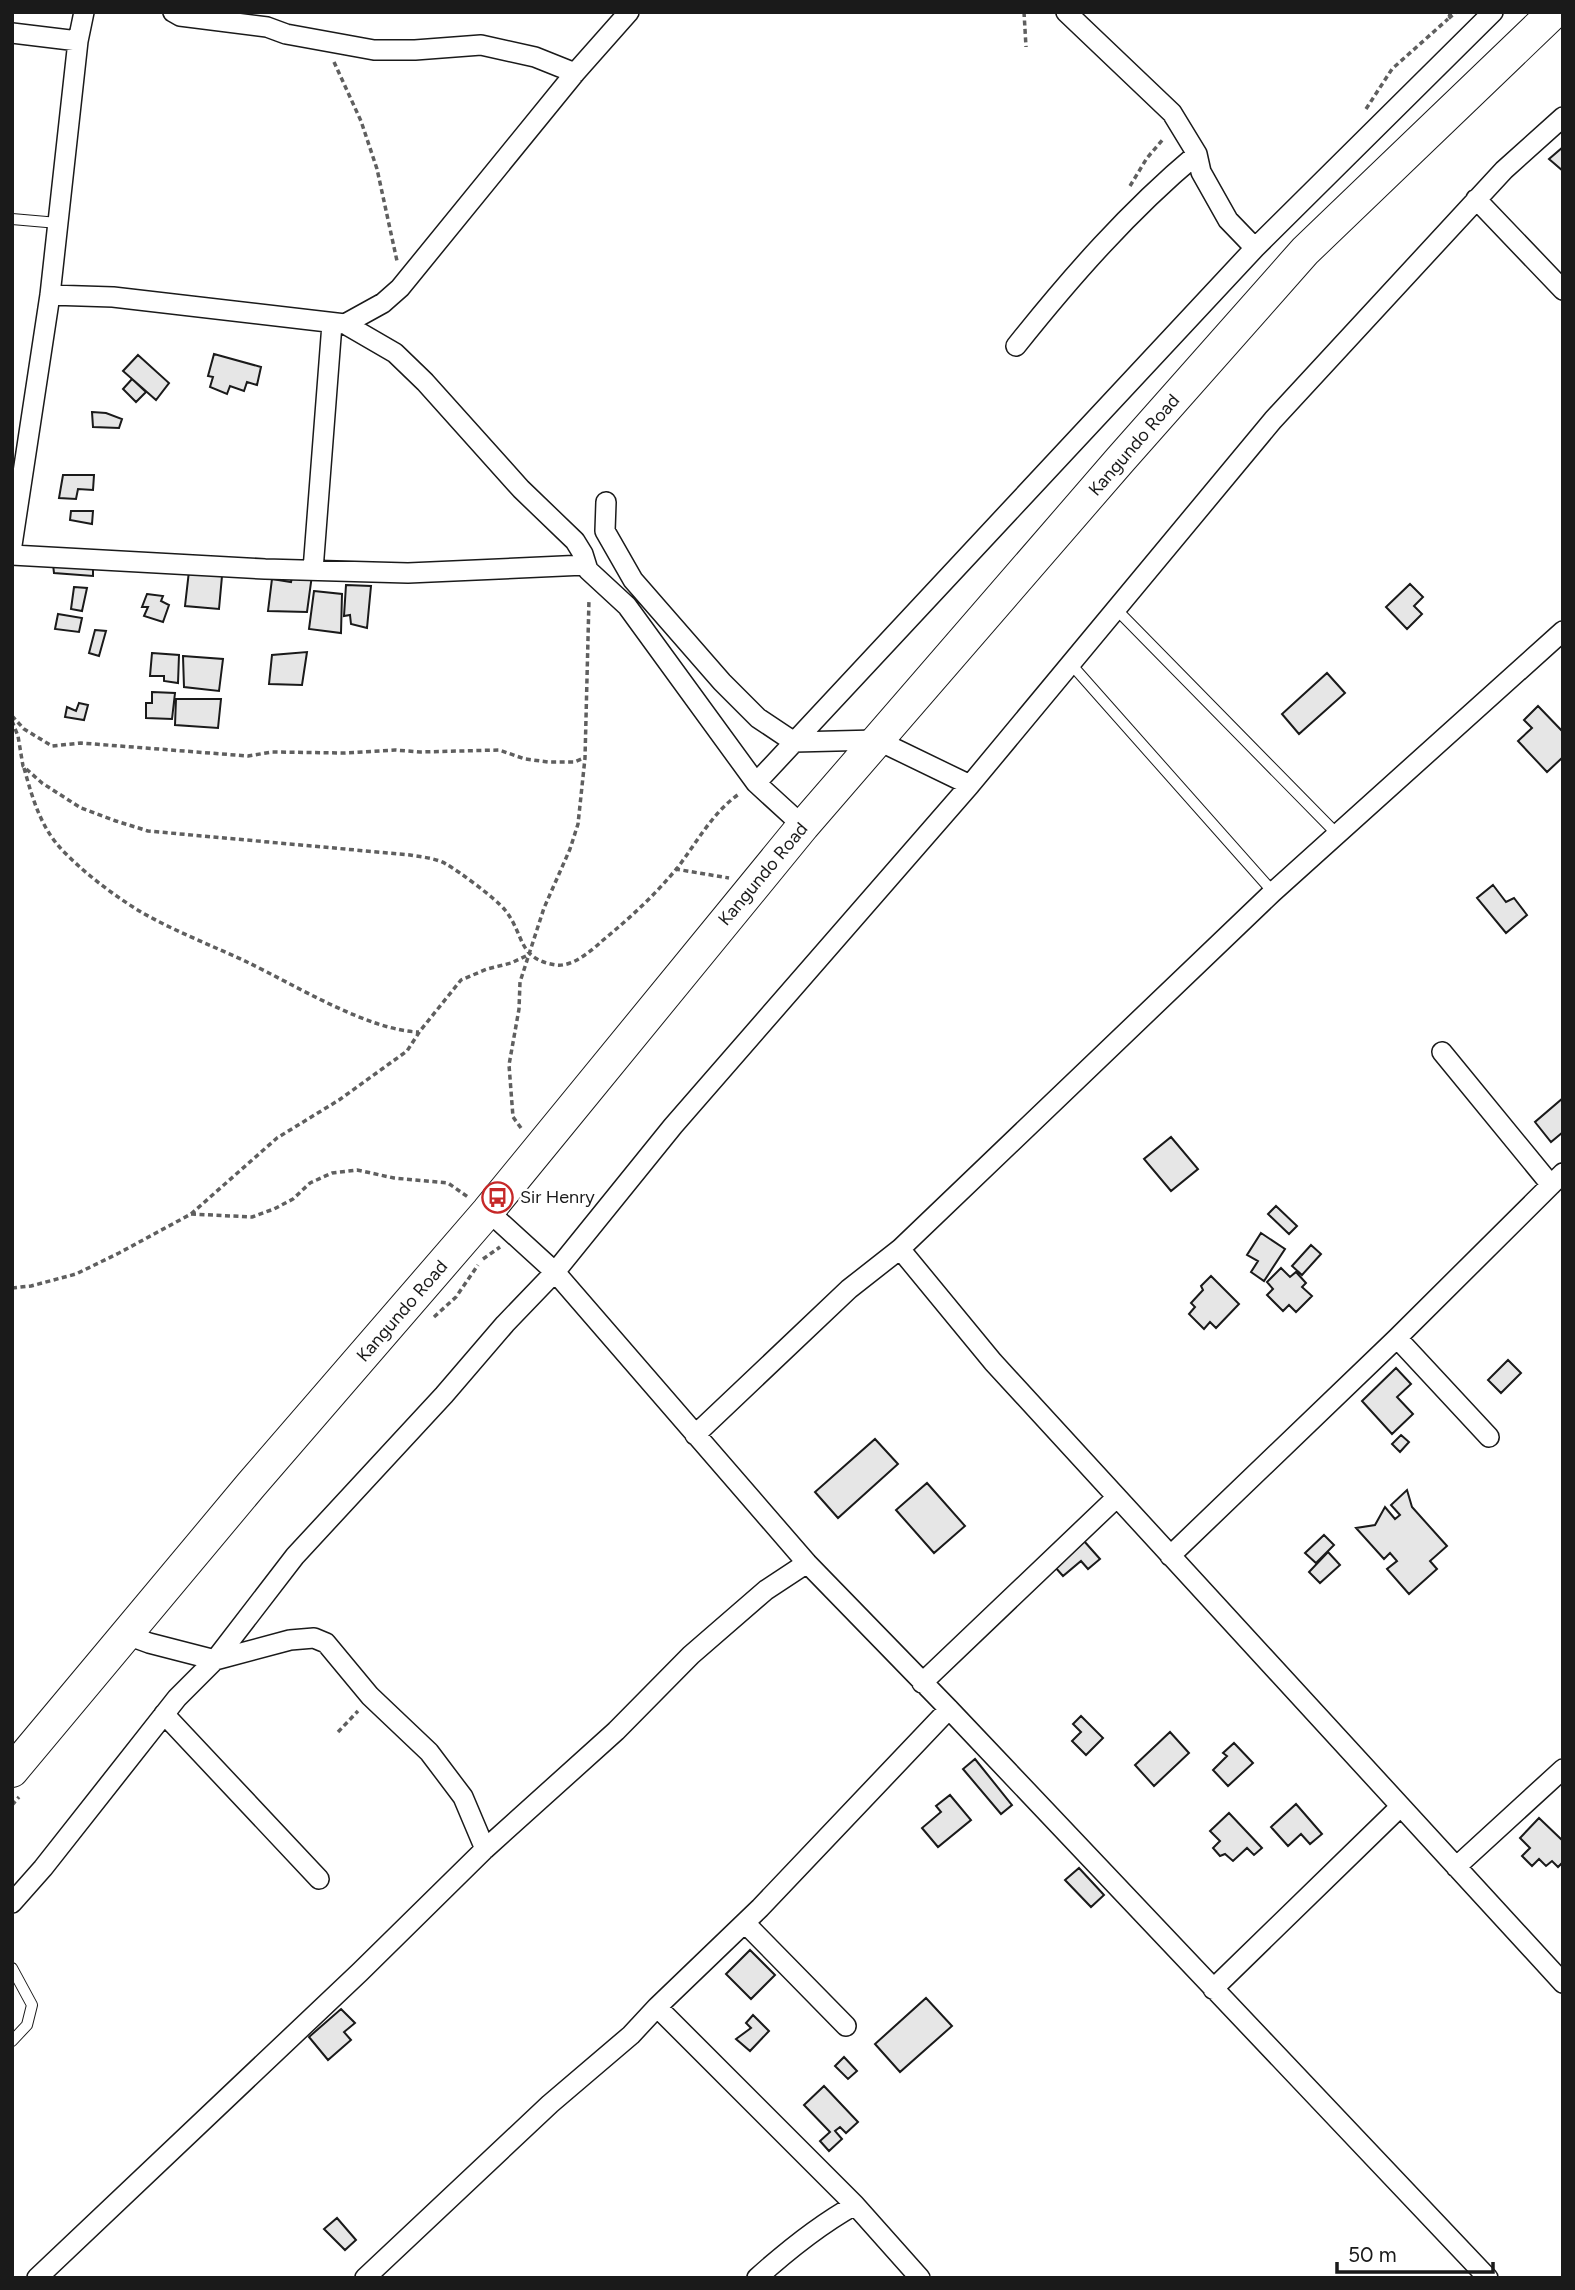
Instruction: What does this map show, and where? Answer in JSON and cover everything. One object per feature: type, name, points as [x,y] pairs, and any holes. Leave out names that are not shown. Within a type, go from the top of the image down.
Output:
[{"type":"highway","name":"Kangundo Road","points":[[12,1772],[251,1485],[488,1211],[803,826],[1120,460],[1305,251],[1554,12]]},
{"type":"street","points":[[12,545],[50,295],[83,12]]},
{"type":"street","points":[[173,12],[180,16],[267,27],[286,34],[374,50],[481,45],[535,57],[575,73]]},
{"type":"street","points":[[338,324],[383,303],[400,288],[575,73],[629,12]]},
{"type":"street","points":[[1066,12],[1172,113],[1197,154],[1201,172],[1223,211],[1255,248]]},
{"type":"street","points":[[756,783],[1255,248],[1493,12]]},
{"type":"street","points":[[12,33],[78,41]]},
{"type":"street","points":[[12,1903],[43,1868],[164,1714],[215,1660],[295,1556],[555,1272],[673,1126],[971,785],[1273,419],[1476,199],[1563,117]]},
{"type":"street","points":[[1016,346],[1115,230],[1155,190],[1197,154]]},
{"type":"street","points":[[1476,199],[1563,290]]},
{"type":"street","points":[[50,295],[113,297],[338,324],[395,353],[425,382],[520,489],[575,541],[587,568],[627,606],[756,783],[803,826]]},
{"type":"street","points":[[313,570],[338,324]]},
{"type":"street","points":[[606,502],[605,531],[633,580],[722,682],[758,718],[794,742],[877,740],[971,785]]},
{"type":"street","points":[[12,555],[408,573],[587,568]]},
{"type":"street","points":[[695,1435],[849,1289],[900,1249],[1273,892],[1558,643]]},
{"type":"street","points":[[1170,1556],[1397,1338],[1557,1179],[1443,1052]]},
{"type":"street","points":[[488,1211],[555,1272],[807,1563],[1488,2278]]},
{"type":"street","points":[[900,1249],[993,1362],[1563,1983]]},
{"type":"street","points":[[1397,1338],[1489,1437]]},
{"type":"street","points":[[922,1683],[1116,1497]]},
{"type":"street","points":[[37,2278],[360,1972],[485,1849],[616,1731],[691,1655],[766,1590],[807,1563]]},
{"type":"street","points":[[127,1634],[149,1643],[215,1660],[266,1644],[314,1638],[326,1643],[370,1696],[436,1761],[463,1797],[485,1849]]},
{"type":"street","points":[[365,2278],[550,2104],[631,2035],[745,1923],[948,1709]]},
{"type":"street","points":[[164,1714],[319,1879]]},
{"type":"street","points":[[1456,1867],[1563,1769]]},
{"type":"street","points":[[1213,1989],[1400,1807]]},
{"type":"street","points":[[745,1923],[846,2025]]},
{"type":"street","points":[[657,2007],[855,2206],[920,2278]]},
{"type":"street","points":[[757,2278],[828,2220],[855,2206]]},
{"type":"lane","points":[[12,219],[58,223]]},
{"type":"lane","points":[[1116,609],[1337,834]]},
{"type":"lane","points":[[1070,662],[1273,892]]},
{"type":"lane","points":[[12,1968],[32,2005],[27,2025],[12,2041]]},
{"type":"path","points":[[1024,12],[1026,47]]},
{"type":"path","points":[[1362,119],[1370,101],[1392,69],[1454,12]]},
{"type":"path","points":[[320,40],[348,90],[377,169],[396,248],[400,288]]},
{"type":"path","points":[[1125,193],[1147,158],[1178,122]]},
{"type":"path","points":[[538,1150],[513,1117],[509,1065],[519,1009],[520,982],[544,908],[578,824],[578,803],[586,758],[587,568]]},
{"type":"path","points":[[12,718],[24,729],[52,746],[81,743],[248,756],[272,752],[499,750],[525,759],[548,762],[574,762],[586,758]]},
{"type":"path","points":[[12,718],[23,766],[45,829],[64,852],[100,885],[139,910],[338,1007],[397,1030],[420,1031]]},
{"type":"path","points":[[23,766],[42,783],[81,807],[148,831],[410,855],[445,863],[488,894],[506,911],[528,955],[544,963],[563,966],[589,953],[651,899],[728,801],[756,783]]},
{"type":"path","points":[[675,869],[756,882]]},
{"type":"path","points":[[12,1288],[31,1286],[76,1273],[191,1214],[278,1138],[339,1100],[407,1051],[461,980],[528,955]]},
{"type":"path","points":[[191,1214],[252,1217],[293,1199],[310,1182],[332,1173],[358,1170],[394,1178],[448,1183],[488,1211]]},
{"type":"path","points":[[338,1732],[370,1696]]},
{"type":"building","points":[[1563,147],[1563,171],[1549,159]]},
{"type":"building","points":[[214,354],[261,367],[257,385],[247,382],[244,391],[230,386],[227,394],[210,387],[213,377],[208,376]]},
{"type":"building","points":[[138,355],[169,383],[156,400],[123,371]]},
{"type":"building","points":[[132,379],[146,392],[136,402],[123,389]]},
{"type":"building","points":[[92,412],[106,413],[122,419],[119,428],[93,427]]},
{"type":"building","points":[[63,475],[94,475],[93,490],[78,489],[76,499],[59,498]]},
{"type":"building","points":[[71,511],[93,511],[92,524],[70,520]]},
{"type":"building","points":[[53,564],[93,565],[93,576],[54,573]]},
{"type":"building","points":[[189,571],[222,576],[219,609],[185,606]]},
{"type":"building","points":[[293,573],[312,575],[307,612],[268,611],[272,579],[291,582]]},
{"type":"building","points":[[1410,584],[1423,597],[1414,606],[1422,614],[1407,629],[1386,607]]},
{"type":"building","points":[[346,585],[371,586],[367,628],[351,624],[350,615],[344,616]]},
{"type":"building","points":[[74,587],[87,588],[82,611],[71,609]]},
{"type":"building","points":[[314,591],[342,594],[341,633],[309,629]]},
{"type":"building","points":[[147,594],[163,596],[161,601],[169,605],[163,622],[144,616],[148,607],[142,607]]},
{"type":"building","points":[[58,614],[82,618],[79,632],[55,629]]},
{"type":"building","points":[[95,630],[106,631],[99,656],[89,653]]},
{"type":"building","points":[[307,652],[302,685],[269,684],[272,655]]},
{"type":"building","points":[[152,653],[179,655],[178,683],[164,681],[164,676],[150,676]]},
{"type":"building","points":[[183,656],[223,659],[219,691],[184,687]]},
{"type":"building","points":[[1327,673],[1345,693],[1299,734],[1282,714]]},
{"type":"building","points":[[152,692],[175,693],[172,719],[146,718],[146,703],[152,703]]},
{"type":"building","points":[[176,699],[221,699],[218,728],[175,725]]},
{"type":"building","points":[[79,703],[88,705],[84,720],[65,717],[67,707],[76,711]]},
{"type":"building","points":[[1538,706],[1563,732],[1563,757],[1547,772],[1518,741],[1532,728],[1524,720]]},
{"type":"building","points":[[1493,885],[1506,902],[1514,898],[1527,915],[1506,933],[1477,898]]},
{"type":"building","points":[[1563,1098],[1563,1132],[1551,1142],[1535,1122]]},
{"type":"building","points":[[1171,1137],[1198,1169],[1171,1191],[1144,1159]]},
{"type":"building","points":[[1276,1206],[1297,1226],[1289,1234],[1268,1214]]},
{"type":"building","points":[[1261,1233],[1285,1249],[1264,1281],[1251,1272],[1258,1261],[1247,1255]]},
{"type":"building","points":[[1311,1245],[1321,1254],[1302,1275],[1292,1266]]},
{"type":"building","points":[[1281,1268],[1290,1277],[1296,1272],[1306,1283],[1302,1287],[1312,1296],[1296,1312],[1289,1305],[1283,1311],[1267,1295],[1273,1289],[1267,1282]]},
{"type":"building","points":[[1211,1276],[1239,1304],[1216,1328],[1210,1322],[1204,1329],[1189,1314],[1195,1307],[1191,1303]]},
{"type":"building","points":[[1508,1360],[1521,1373],[1501,1393],[1488,1380]]},
{"type":"building","points":[[1396,1368],[1411,1384],[1397,1397],[1413,1414],[1392,1434],[1362,1401]]},
{"type":"building","points":[[1401,1435],[1409,1442],[1400,1452],[1392,1444]]},
{"type":"building","points":[[875,1439],[898,1464],[838,1518],[815,1492]]},
{"type":"building","points":[[927,1483],[965,1526],[934,1553],[896,1510]]},
{"type":"building","points":[[1407,1490],[1412,1507],[1447,1546],[1430,1561],[1437,1569],[1409,1594],[1387,1569],[1397,1561],[1390,1553],[1384,1559],[1356,1528],[1375,1525],[1385,1507],[1395,1519],[1400,1515],[1391,1505]]},
{"type":"building","points":[[1324,1535],[1334,1545],[1316,1563],[1305,1553]]},
{"type":"building","points":[[1084,1541],[1100,1559],[1088,1569],[1081,1561],[1063,1576],[1055,1567]]},
{"type":"building","points":[[1328,1552],[1340,1565],[1320,1583],[1309,1572]]},
{"type":"building","points":[[1081,1716],[1103,1738],[1086,1755],[1072,1741],[1081,1732],[1073,1724]]},
{"type":"building","points":[[1170,1732],[1189,1753],[1154,1786],[1135,1765]]},
{"type":"building","points":[[1234,1743],[1253,1763],[1228,1786],[1213,1770],[1227,1756],[1223,1753]]},
{"type":"building","points":[[975,1759],[1012,1805],[1001,1814],[963,1769]]},
{"type":"building","points":[[950,1795],[971,1820],[938,1847],[922,1828],[941,1812],[936,1806]]},
{"type":"building","points":[[1296,1804],[1322,1834],[1310,1844],[1301,1834],[1288,1846],[1271,1827]]},
{"type":"building","points":[[1229,1813],[1262,1848],[1254,1855],[1247,1848],[1233,1861],[1225,1854],[1220,1856],[1213,1848],[1220,1841],[1210,1831]]},
{"type":"building","points":[[1539,1818],[1563,1841],[1563,1862],[1558,1867],[1552,1861],[1546,1866],[1539,1859],[1532,1866],[1522,1856],[1530,1848],[1520,1838]]},
{"type":"building","points":[[1079,1868],[1104,1895],[1091,1907],[1065,1880]]},
{"type":"building","points":[[750,1950],[775,1975],[751,1999],[726,1974]]},
{"type":"building","points":[[926,1998],[952,2026],[900,2072],[875,2044]]},
{"type":"building","points":[[341,2009],[355,2023],[344,2032],[351,2040],[328,2060],[309,2037]]},
{"type":"building","points":[[753,2015],[769,2031],[750,2051],[736,2039],[751,2028],[746,2023]]},
{"type":"building","points":[[844,2057],[857,2071],[848,2079],[835,2066]]},
{"type":"building","points":[[824,2086],[858,2122],[846,2133],[840,2127],[835,2131],[842,2139],[829,2151],[820,2141],[830,2132],[804,2105]]},
{"type":"building","points":[[337,2218],[356,2240],[345,2250],[324,2229]]},
{"type":"place","name":"Sir Henry","points":[[497,1197]]}]
